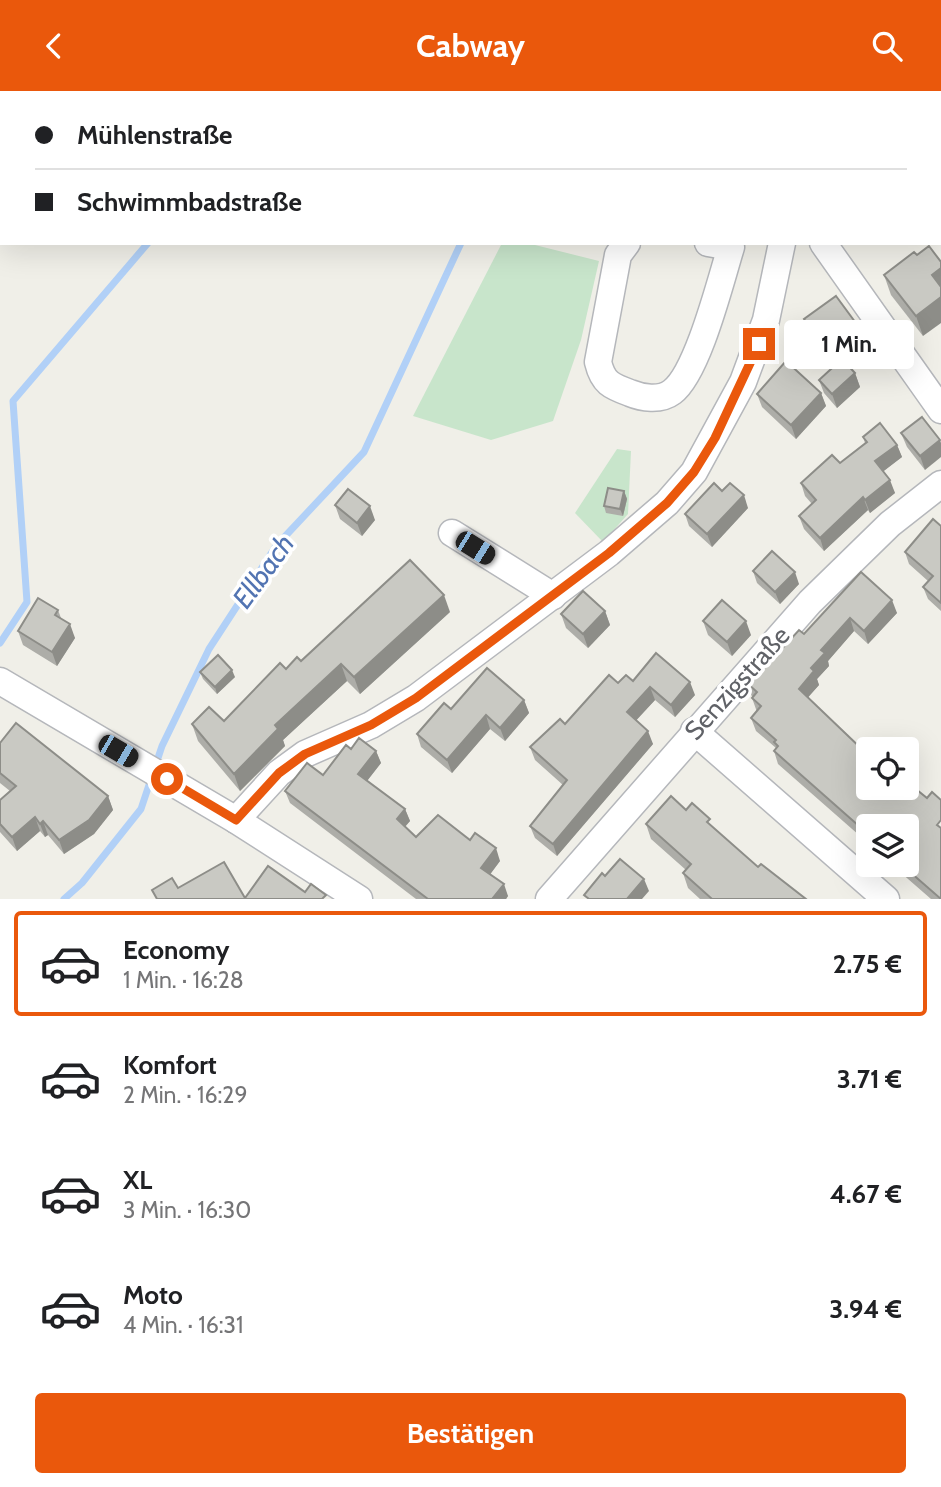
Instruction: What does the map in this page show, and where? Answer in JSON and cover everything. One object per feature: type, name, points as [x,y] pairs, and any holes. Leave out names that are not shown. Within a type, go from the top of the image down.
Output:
[{"type":"street","points":[[626,245],[618,255],[598,362],[601,377],[607,384],[638,396],[657,398],[673,392],[708,324],[731,247],[720,245]]},
{"type":"street","points":[[236,820],[279,773],[305,754],[371,725],[416,698],[553,596],[667,503],[694,472],[737,393],[759,344],[782,245]]},
{"type":"street","points":[[824,245],[941,409]]},
{"type":"street","name":"Senzigstraße","points":[[549,899],[694,731],[826,585],[890,524],[937,492]]},
{"type":"street","points":[[452,533],[553,596]]},
{"type":"street","points":[[3,683],[236,820],[359,899]]},
{"type":"street","points":[[694,731],[886,899]]},
{"type":"green space","points":[[501,245],[535,245],[599,261],[581,340],[553,421],[491,440],[413,416]]},
{"type":"green space","points":[[617,449],[631,451],[628,514],[603,542],[575,513]]},
{"type":"building","points":[[929,246],[941,262],[941,268],[932,275],[941,287],[941,297],[916,316],[884,275],[914,252],[917,255]]},
{"type":"building","points":[[836,296],[861,330],[829,353],[804,319]]},
{"type":"building","points":[[842,359],[855,373],[832,394],[819,380]]},
{"type":"building","points":[[786,361],[821,393],[791,425],[757,394]]},
{"type":"building","points":[[922,417],[940,440],[920,456],[901,433]]},
{"type":"building","points":[[880,423],[897,445],[875,461],[890,480],[865,500],[863,497],[820,538],[799,516],[816,500],[801,483],[832,455],[840,463],[867,442],[863,437]]},
{"type":"building","points":[[714,483],[722,491],[730,483],[744,495],[707,534],[685,514]]},
{"type":"building","points":[[608,488],[624,491],[620,509],[604,506]]},
{"type":"building","points":[[348,489],[370,506],[357,523],[335,505]]},
{"type":"building","points":[[933,519],[941,526],[941,603],[923,587],[933,576],[905,552]]},
{"type":"building","points":[[772,551],[795,572],[775,592],[753,571]]},
{"type":"building","points":[[410,560],[444,595],[354,677],[341,664],[275,725],[278,729],[234,774],[192,724],[209,707],[224,721],[280,663],[286,669],[297,657],[301,661]]},
{"type":"building","points":[[861,572],[892,600],[864,631],[850,618],[821,650],[825,653],[811,668],[814,671],[799,689],[856,744],[856,800],[919,800],[919,792],[927,798],[932,792],[941,800],[941,820],[937,825],[941,828],[941,899],[916,877],[919,877],[919,814],[856,814],[856,823],[774,751],[778,746],[774,742],[776,740],[751,718],[761,706],[752,698],[757,692],[746,682],[764,662],[767,665],[799,630],[804,634]]},
{"type":"building","points":[[583,591],[605,611],[583,634],[561,614]]},
{"type":"building","points":[[38,598],[58,610],[55,615],[70,624],[52,652],[18,631]]},
{"type":"building","points":[[722,600],[746,621],[727,642],[703,621]]},
{"type":"building","points":[[656,653],[690,682],[671,705],[650,687],[627,712],[648,731],[553,844],[530,826],[567,780],[530,747],[560,719],[565,724],[609,675],[618,683],[626,675],[633,681]]},
{"type":"building","points":[[218,655],[232,670],[215,687],[200,672]]},
{"type":"building","points":[[487,668],[524,700],[500,728],[486,715],[447,760],[417,734],[444,703],[451,709]]},
{"type":"building","points":[[16,723],[108,796],[89,820],[59,840],[43,821],[40,824],[35,817],[12,837],[0,824],[0,800],[16,786],[0,773],[0,743]]},
{"type":"building","points":[[359,738],[376,751],[358,774],[405,809],[397,819],[416,837],[438,815],[470,840],[475,833],[496,848],[481,868],[504,884],[492,899],[428,899],[285,791],[307,763],[323,775],[346,745],[351,749]]},
{"type":"building","points":[[671,796],[686,810],[692,803],[710,819],[707,822],[758,867],[761,864],[806,899],[712,899],[683,873],[691,864],[646,824]]},
{"type":"building","points":[[620,859],[644,879],[627,899],[589,899],[584,895],[602,873],[605,876]]},
{"type":"building","points":[[224,862],[245,898],[268,866],[305,892],[311,884],[326,895],[322,899],[157,899],[152,890],[172,878],[178,888]]},
{"type":"waterway","points":[[0,643],[27,602],[13,401],[146,245]]},
{"type":"waterway","name":"Ellbach","points":[[64,899],[82,883],[141,809],[162,746],[209,649],[276,546],[364,452],[460,245]]},
{"type":"route","points":[[167,779],[236,820],[279,773],[305,754],[371,725],[449,675],[609,553],[667,503],[694,472],[715,438],[759,344]]}]
